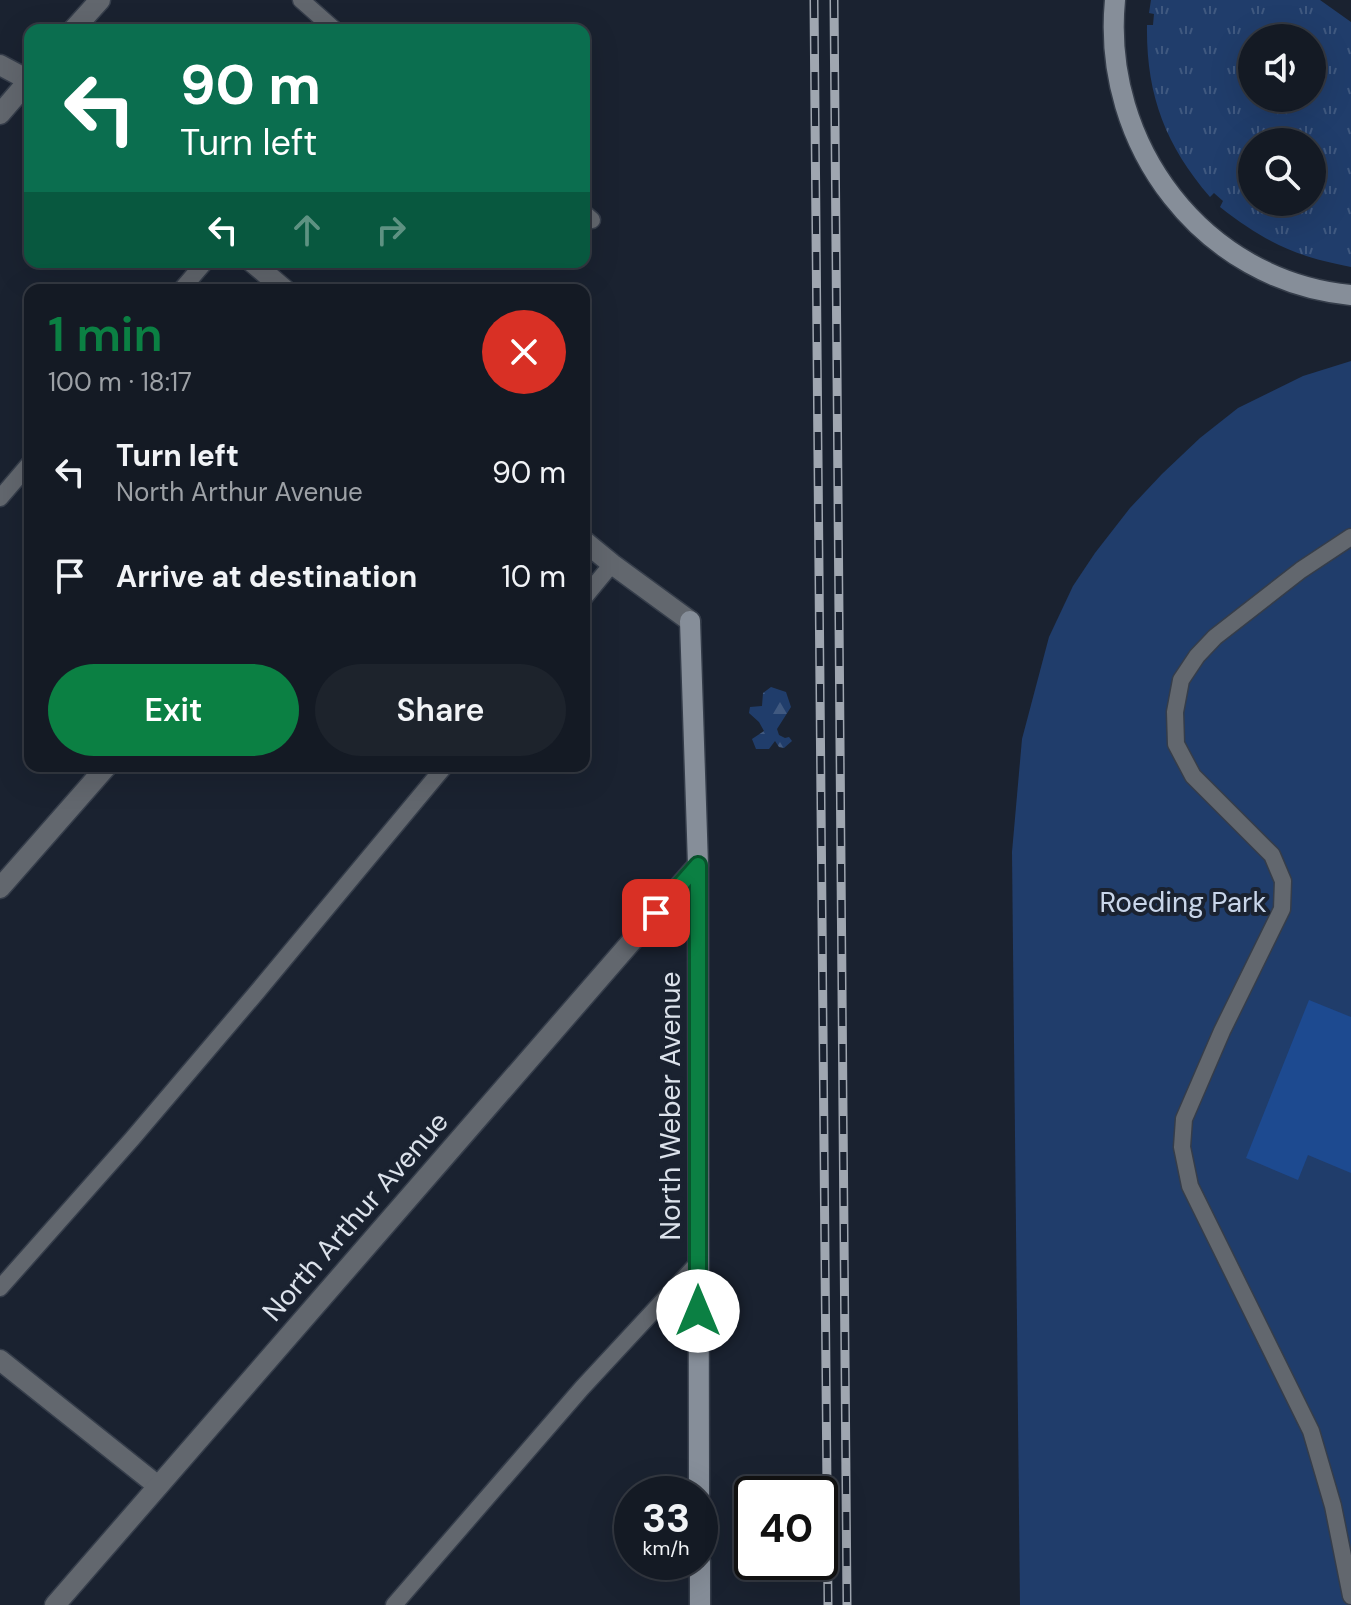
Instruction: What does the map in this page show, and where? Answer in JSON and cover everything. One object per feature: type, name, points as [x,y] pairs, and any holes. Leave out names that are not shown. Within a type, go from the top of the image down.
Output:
[{"type":"street","points":[[78,24],[100,0]]},
{"type":"street","points":[[1115,0],[1113,36],[1123,102],[1134,134],[1167,192],[1197,225],[1242,259],[1303,286],[1351,295]]},
{"type":"street","points":[[0,65],[24,77]]},
{"type":"street","points":[[0,114],[24,86]]},
{"type":"street","points":[[259,268],[278,284]]},
{"type":"street","points":[[590,546],[612,564]]},
{"type":"street","name":"North Weber Avenue","points":[[612,564],[690,621],[698,865],[699,1476]]},
{"type":"street","points":[[0,888],[102,772]]},
{"type":"street","name":"North Arthur Avenue","points":[[55,1605],[698,865]]},
{"type":"street","points":[[0,1360],[158,1486]]},
{"type":"street","points":[[700,1580],[700,1605]]},
{"type":"lane","points":[[301,0],[328,24]]},
{"type":"lane","points":[[186,284],[200,268]]},
{"type":"lane","points":[[0,498],[24,470]]},
{"type":"lane","points":[[1351,537],[1301,570],[1215,637],[1181,680],[1175,712],[1176,744],[1193,776],[1272,855],[1283,881],[1282,909],[1197,1087],[1184,1119],[1182,1147],[1190,1186],[1311,1431],[1333,1506],[1351,1596]]},
{"type":"lane","points":[[590,591],[612,564]]},
{"type":"lane","points":[[0,1288],[248,1003],[440,772]]},
{"type":"lane","points":[[394,1605],[582,1388],[698,1263]]},
{"type":"green space","points":[[1151,0],[1320,0],[1351,22],[1351,267],[1296,252],[1251,230],[1220,207],[1223,201],[1214,193],[1210,197],[1194,178],[1170,138],[1155,96],[1150,74],[1147,25],[1153,25],[1154,14],[1149,13]]},
{"type":"green space","name":"Roeding Park","points":[[1351,361],[1351,1605],[1020,1605],[1012,852],[1022,739],[1049,637],[1073,586],[1095,553],[1130,508],[1200,438],[1238,408],[1303,376]]},
{"type":"green space","points":[[771,687],[786,692],[791,707],[777,729],[779,735],[792,741],[784,748],[775,741],[769,749],[756,749],[752,739],[764,731],[749,713],[750,707],[762,706],[763,693]]},
{"type":"building","points":[[1309,1000],[1351,1017],[1351,1173],[1308,1155],[1298,1180],[1246,1158]]},
{"type":"railway","points":[[814,0],[828,1605]]},
{"type":"railway","points":[[834,0],[847,1605]]},
{"type":"route","points":[[656,913],[698,865],[698,1311]]}]
